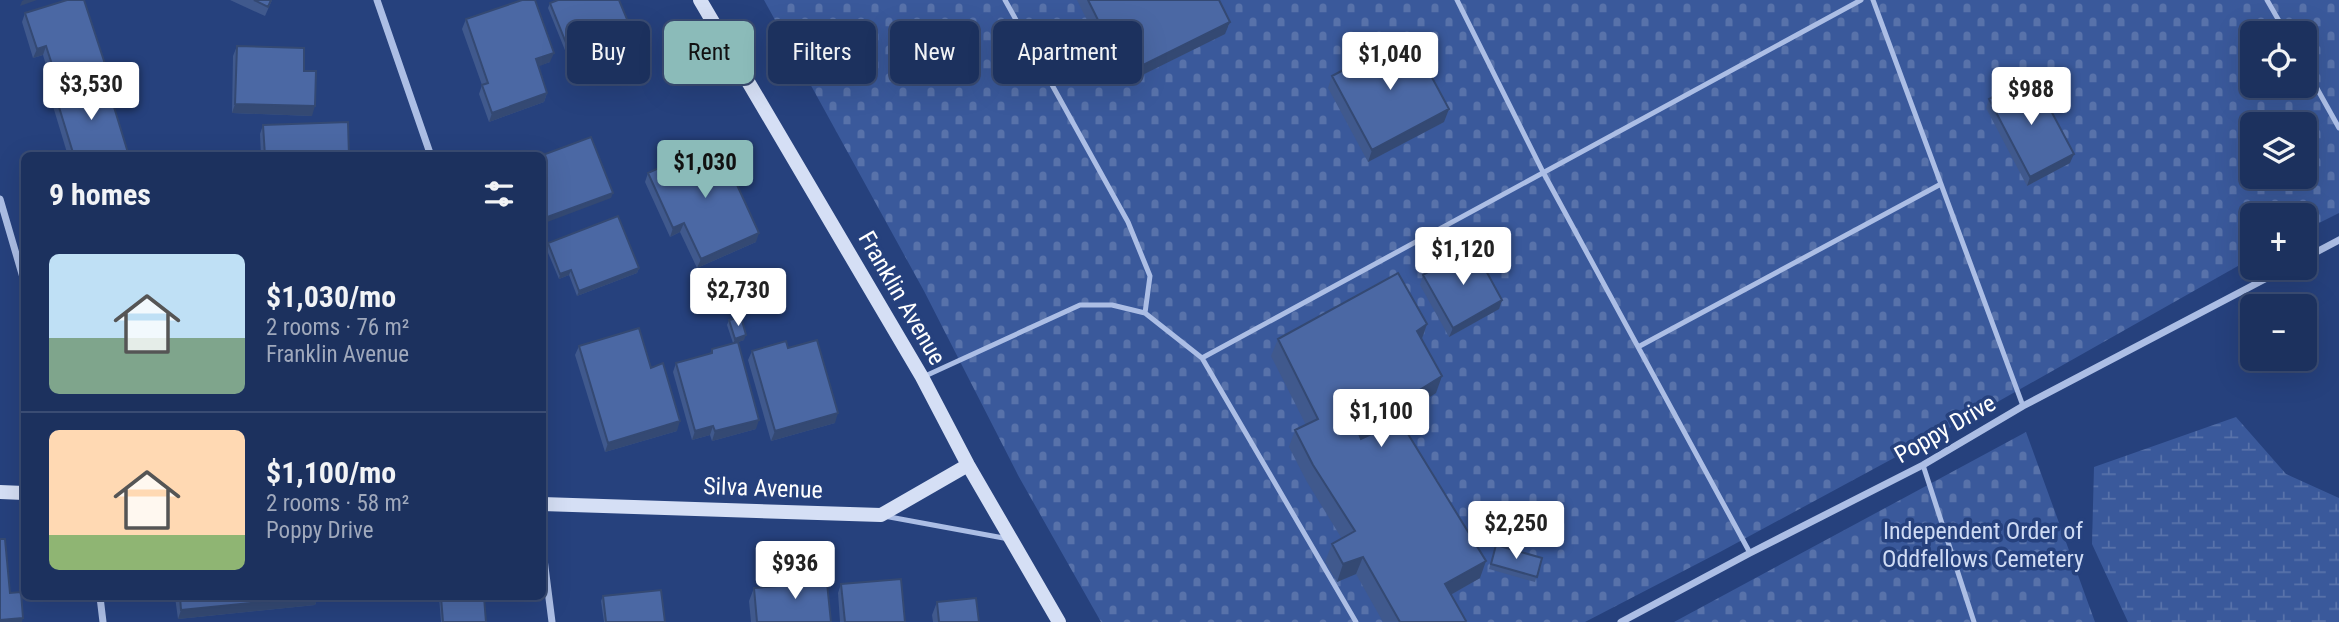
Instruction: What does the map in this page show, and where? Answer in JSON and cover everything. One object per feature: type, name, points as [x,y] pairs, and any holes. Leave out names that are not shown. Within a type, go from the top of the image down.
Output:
[{"type":"main road","name":"Franklin Avenue","points":[[700,0],[922,377],[968,465],[1059,622]]},
{"type":"main road","points":[[881,515],[968,465]]},
{"type":"main road","points":[[0,492],[21,493]]},
{"type":"main road","name":"Silva Avenue","points":[[546,504],[881,515]]},
{"type":"street","points":[[377,0],[430,152]]},
{"type":"street","points":[[0,199],[21,271]]},
{"type":"street","points":[[2317,252],[2339,240]]},
{"type":"street","name":"Poppy Drive","points":[[1621,622],[1923,465],[2022,406],[2264,280]]},
{"type":"street","points":[[546,575],[552,622]]},
{"type":"street","points":[[100,600],[103,622]]},
{"type":"lane","points":[[1005,0],[1128,222],[1150,276],[1145,313]]},
{"type":"lane","points":[[1457,0],[1543,172],[1750,553]]},
{"type":"lane","points":[[1202,358],[1861,0]]},
{"type":"lane","points":[[1873,0],[2022,406]]},
{"type":"lane","points":[[2267,0],[2279,21]]},
{"type":"lane","points":[[2317,89],[2339,128]]},
{"type":"lane","points":[[1638,348],[1941,184]]},
{"type":"lane","points":[[922,377],[1080,305],[1112,305],[1145,313],[1202,358],[1356,622]]},
{"type":"lane","points":[[1923,465],[1974,622]]},
{"type":"lane","points":[[881,515],[1010,539]]},
{"type":"green space","points":[[764,0],[2339,0],[2339,213],[2317,224],[2317,203],[2240,203],[2240,265],[1992,405],[1585,622],[1101,622],[1019,477],[924,291],[810,84],[876,84],[876,21],[776,21]]},
{"type":"green space","points":[[2236,417],[2286,474],[2339,498],[2339,622],[2128,622],[2092,544],[2094,467]]},
{"type":"green space","name":"Independent Order of Oddfellows Cemetery","points":[[2026,432],[2095,622],[1674,622]]},
{"type":"building","points":[[67,0],[84,0],[106,67],[58,83],[46,46],[37,49],[25,13]]},
{"type":"building","points":[[254,0],[271,0],[268,7]]},
{"type":"building","points":[[522,0],[535,0],[554,53],[536,59],[547,93],[492,113],[482,85],[488,83],[466,19]]},
{"type":"building","points":[[558,0],[619,0],[628,21],[567,21],[567,45],[550,3]]},
{"type":"building","points":[[1088,0],[1219,0],[1230,22],[1142,66],[1142,21],[1098,21]]},
{"type":"building","points":[[1409,35],[1449,109],[1372,150],[1332,76]]},
{"type":"building","points":[[237,46],[304,48],[304,71],[316,71],[315,106],[235,104]]},
{"type":"building","points":[[2033,77],[2074,154],[2030,177],[1989,99]]},
{"type":"building","points":[[97,81],[102,96],[110,94],[128,152],[73,152],[55,94]]},
{"type":"building","points":[[348,122],[349,152],[265,152],[263,125]]},
{"type":"building","points":[[591,137],[613,193],[546,218],[546,154]]},
{"type":"building","points":[[717,141],[759,233],[701,259],[684,223],[673,228],[648,173]]},
{"type":"building","points":[[618,216],[639,268],[579,291],[571,270],[560,274],[548,243]]},
{"type":"building","points":[[1473,247],[1502,300],[1453,328],[1423,275]]},
{"type":"building","points":[[1398,273],[1427,324],[1417,331],[1442,376],[1357,429],[1361,439],[1400,421],[1486,561],[1445,584],[1465,622],[1400,622],[1363,557],[1343,564],[1332,544],[1355,531],[1313,465],[1295,430],[1318,419],[1278,339]]},
{"type":"building","points":[[741,317],[746,335],[735,339],[729,320]]},
{"type":"building","points":[[639,328],[651,368],[663,363],[680,421],[608,443],[579,346]]},
{"type":"building","points":[[817,340],[838,413],[775,431],[752,351],[786,341],[788,348]]},
{"type":"building","points":[[738,342],[759,420],[715,431],[713,426],[695,431],[676,363]]},
{"type":"building","points":[[0,539],[5,539],[10,593],[21,592],[23,618],[0,620]]},
{"type":"building","points":[[1496,545],[1542,558],[1537,577],[1491,564]]},
{"type":"building","points":[[826,573],[831,622],[757,622],[754,588],[790,585],[789,576]]},
{"type":"building","points":[[901,579],[905,622],[845,622],[841,584]]},
{"type":"building","points":[[661,590],[665,622],[606,622],[603,596]]},
{"type":"building","points":[[976,598],[979,622],[939,622],[937,602]]},
{"type":"building","points":[[180,600],[280,600],[181,610]]},
{"type":"building","points":[[441,600],[484,600],[486,622],[443,622]]}]
